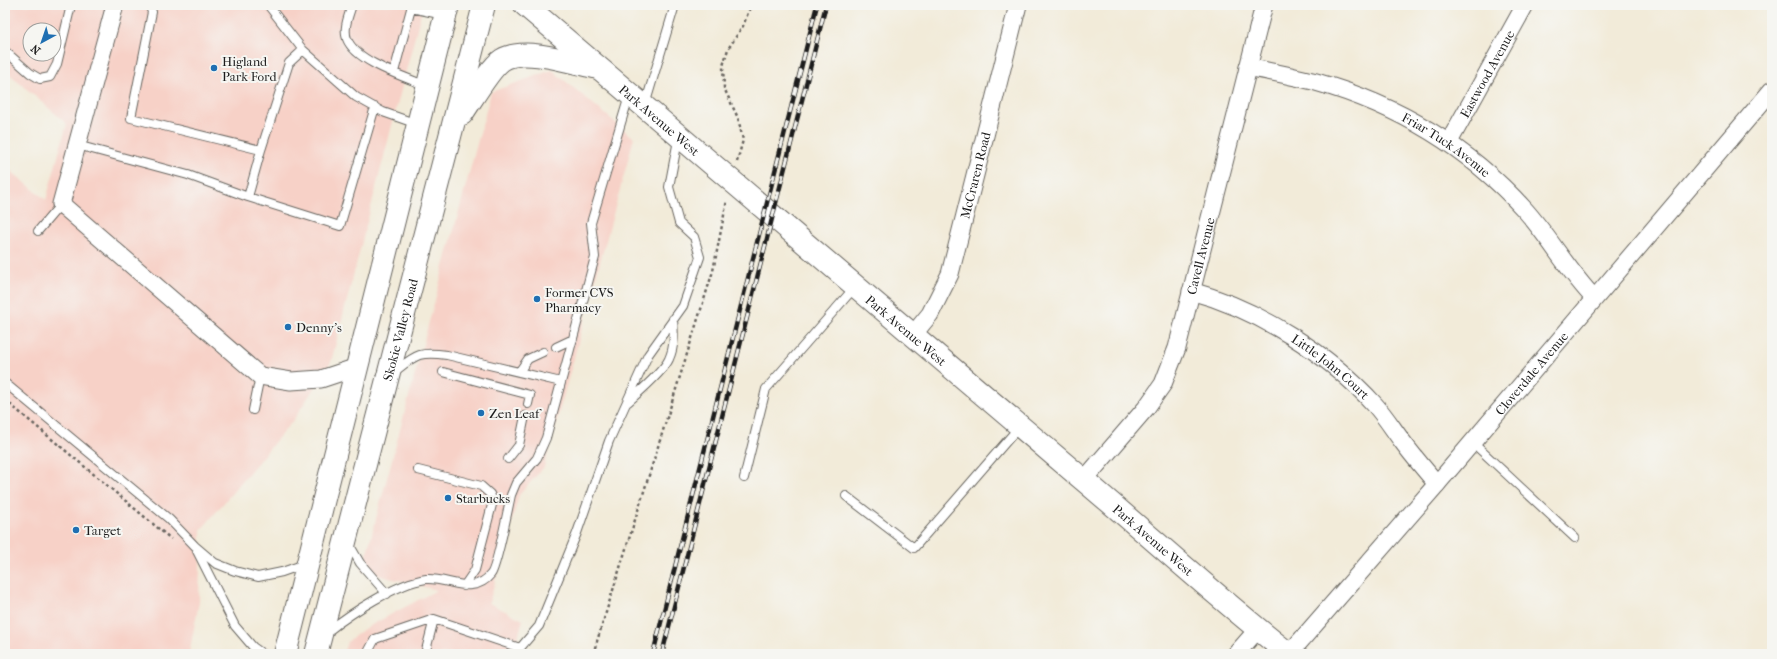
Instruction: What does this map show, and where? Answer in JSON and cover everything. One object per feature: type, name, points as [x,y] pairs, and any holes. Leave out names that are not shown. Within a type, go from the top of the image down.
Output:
[{"type":"main road","name":"Skokie Valley Road","points":[[318,646],[484,5]]},
{"type":"main road","name":"Park Avenue West","points":[[525,5],[912,336],[1289,654]]},
{"type":"main road","points":[[285,654],[446,10]]},
{"type":"main road","points":[[453,126],[491,72],[502,60],[514,55],[529,54],[598,68]]},
{"type":"street","points":[[115,5],[61,204],[260,376],[291,382],[321,379],[357,367]]},
{"type":"street","name":"McCraren Road","points":[[912,336],[930,314],[950,274],[1018,5]]},
{"type":"street","name":"Cavell Avenue","points":[[1084,480],[1146,408],[1163,384],[1177,348],[1264,5]]},
{"type":"street","name":"Eastwood Avenue","points":[[1449,142],[1525,5]]},
{"type":"street","name":"Friar Tuck Avenue","points":[[1248,67],[1316,82],[1366,98],[1411,120],[1449,142],[1476,162],[1526,211],[1578,281],[1594,298]]},
{"type":"street","name":"Cloverdale Avenue","points":[[1289,654],[1437,484],[1772,90]]},
{"type":"street","name":"Little John Court","points":[[1191,291],[1206,295],[1259,318],[1332,365],[1376,406],[1413,456],[1437,484]]},
{"type":"street","points":[[1236,654],[1258,629]]},
{"type":"lane","points":[[5,51],[30,73],[40,79],[50,77],[57,64],[70,5]]},
{"type":"lane","points":[[149,5],[152,12],[131,118],[261,150]]},
{"type":"lane","points":[[268,5],[303,50],[356,97],[375,107],[418,124]]},
{"type":"lane","points":[[352,5],[346,25],[347,38],[354,48],[365,58],[427,86]]},
{"type":"lane","points":[[318,646],[347,616],[409,582],[428,579],[464,586],[483,583],[493,573],[511,495],[516,483],[538,458],[546,438],[595,257],[591,223],[675,5]]},
{"type":"lane","points":[[394,72],[412,7],[446,10]]},
{"type":"lane","points":[[248,197],[261,150],[289,63],[303,50]]},
{"type":"lane","points":[[77,144],[188,175],[248,197],[340,226],[375,107]]},
{"type":"lane","points":[[367,654],[375,639],[434,619],[517,651],[539,626],[577,533],[609,441],[648,355],[683,306],[700,257],[694,237],[678,223],[669,187],[678,137]]},
{"type":"lane","points":[[38,231],[61,204]]},
{"type":"lane","points":[[744,478],[766,389],[855,287]]},
{"type":"lane","points":[[626,404],[647,385],[669,360],[675,339],[673,319]]},
{"type":"lane","points":[[556,347],[573,339]]},
{"type":"lane","points":[[519,372],[528,359],[543,352]]},
{"type":"lane","points":[[388,378],[415,356],[430,353],[447,355],[561,382]]},
{"type":"lane","points":[[442,372],[530,395],[528,404]]},
{"type":"lane","points":[[253,410],[260,376]]},
{"type":"lane","points":[[5,383],[169,519],[195,546],[215,563],[235,571],[258,577],[282,572],[308,563]]},
{"type":"lane","points":[[508,459],[519,445],[525,416]]},
{"type":"lane","points":[[846,496],[914,548],[1019,426]]},
{"type":"lane","points":[[1472,442],[1575,538]]},
{"type":"lane","points":[[418,470],[481,486],[490,494],[493,501],[475,570],[464,586]]},
{"type":"lane","points":[[345,538],[360,563],[387,594]]},
{"type":"lane","points":[[195,546],[235,626],[263,654]]},
{"type":"lane","points":[[424,654],[434,619]]},
{"type":"path","points":[[5,400],[171,539]]},
{"type":"shaded area","points":[[5,5],[423,5],[331,362],[294,419],[201,530],[199,602],[189,654],[5,654],[5,166],[46,200],[67,124],[5,70]]},
{"type":"shaded area","points":[[552,70],[634,138],[544,467],[519,495],[489,603],[523,620],[513,654],[343,654],[347,642],[364,629],[437,590],[362,571],[491,92]]},
{"type":"railway","points":[[653,654],[817,5]]},
{"type":"railway","points":[[662,654],[826,5]]},
{"type":"place","name":"Higland Park Ford","points":[[214,68]]},
{"type":"place","name":"Former CVS Pharmacy","points":[[537,299]]},
{"type":"place","name":"Denny's","points":[[288,327]]},
{"type":"place","name":"Zen Leaf","points":[[481,413]]},
{"type":"place","name":"Starbucks","points":[[448,498]]},
{"type":"place","name":"Target","points":[[76,530]]}]
